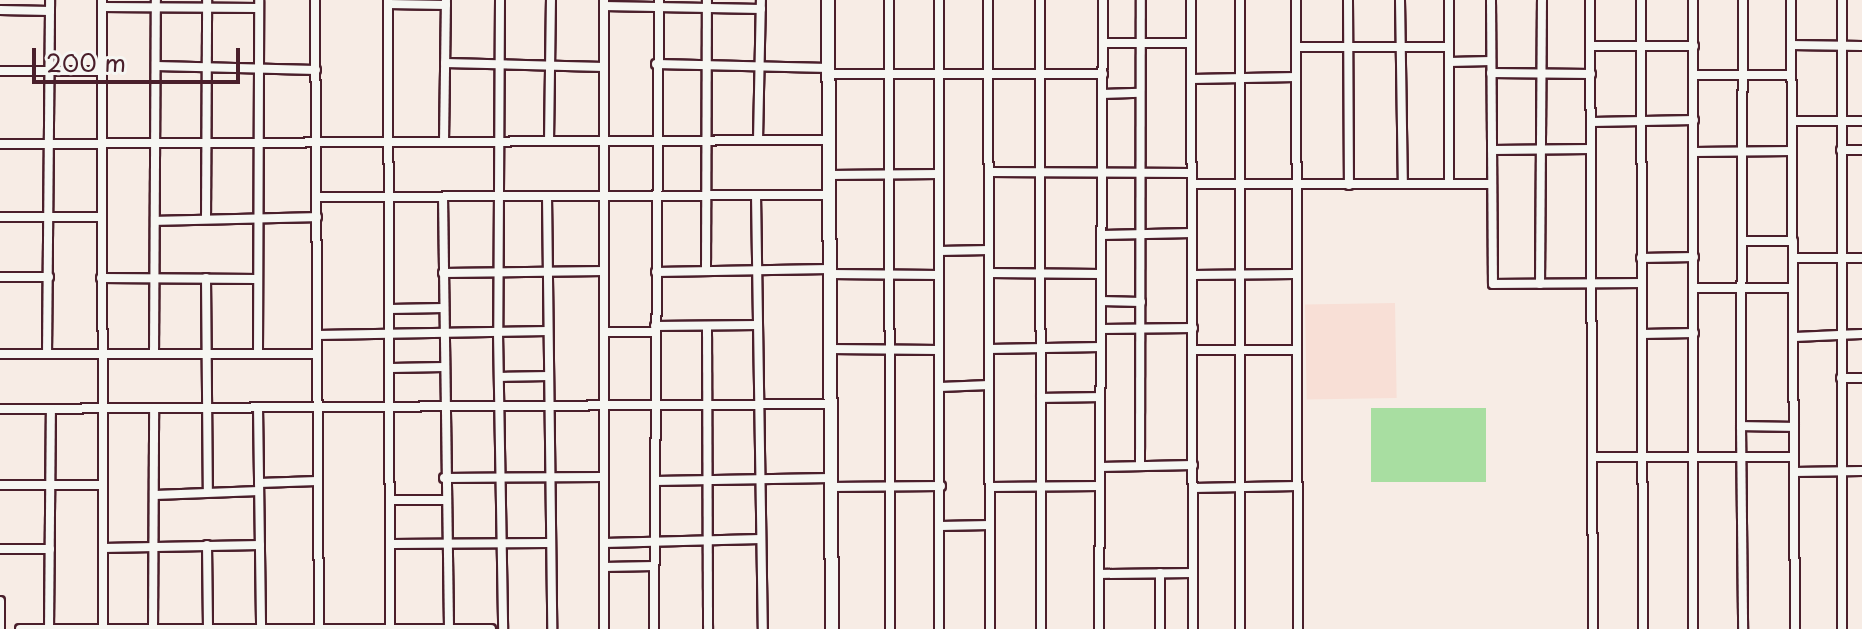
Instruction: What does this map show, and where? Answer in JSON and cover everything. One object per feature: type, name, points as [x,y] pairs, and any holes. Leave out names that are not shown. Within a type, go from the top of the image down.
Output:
[{"type":"street","points":[[47,354],[50,0]]},
{"type":"street","points":[[315,0],[319,628]]},
{"type":"street","points":[[500,0],[499,544],[503,629]]},
{"type":"street","points":[[549,141],[551,0]]},
{"type":"street","points":[[828,0],[832,629]]},
{"type":"street","points":[[889,0],[890,629]]},
{"type":"street","points":[[939,0],[939,629]]},
{"type":"street","points":[[988,0],[990,629]]},
{"type":"street","points":[[1040,0],[1041,629]]},
{"type":"street","points":[[1099,629],[1103,0]]},
{"type":"street","points":[[1140,466],[1141,0]]},
{"type":"street","points":[[1191,0],[1193,629]]},
{"type":"street","points":[[1240,0],[1240,629]]},
{"type":"street","points":[[1296,0],[1298,629]]},
{"type":"street","points":[[1348,0],[1349,185]]},
{"type":"street","points":[[1400,0],[1403,184]]},
{"type":"street","points":[[1449,0],[1449,183]]},
{"type":"street","points":[[1491,0],[1493,284],[1641,283]]},
{"type":"street","points":[[1540,284],[1542,0]]},
{"type":"street","points":[[1590,0],[1593,629]]},
{"type":"street","points":[[1641,0],[1643,629]]},
{"type":"street","points":[[1693,0],[1693,629]]},
{"type":"street","points":[[1743,0],[1743,629]]},
{"type":"street","points":[[1791,0],[1795,629]]},
{"type":"street","points":[[1842,0],[1842,629]]},
{"type":"street","points":[[397,628],[392,544],[388,2],[446,2],[444,142]]},
{"type":"street","points":[[103,626],[102,3],[259,4],[258,354]]},
{"type":"street","points":[[604,629],[604,3],[761,4],[758,140]]},
{"type":"street","points":[[654,629],[656,64],[659,3]]},
{"type":"street","points":[[154,354],[156,4]]},
{"type":"street","points":[[206,218],[207,4]]},
{"type":"street","points":[[706,271],[707,4]]},
{"type":"street","points":[[0,10],[50,11]]},
{"type":"street","points":[[1103,43],[1191,43]]},
{"type":"street","points":[[1791,45],[1862,46]]},
{"type":"street","points":[[1591,46],[1694,46]]},
{"type":"street","points":[[1296,47],[1449,47]]},
{"type":"street","points":[[1449,62],[1491,61]]},
{"type":"street","points":[[445,63],[604,67]]},
{"type":"street","points":[[656,64],[890,74],[1103,74]]},
{"type":"street","points":[[156,66],[316,70]]},
{"type":"street","points":[[0,71],[102,71]]},
{"type":"street","points":[[1491,73],[1591,74]]},
{"type":"street","points":[[1694,75],[1790,75]]},
{"type":"street","points":[[1192,79],[1296,77]]},
{"type":"street","points":[[1102,94],[1140,93]]},
{"type":"street","points":[[1592,122],[1694,120]]},
{"type":"street","points":[[1792,121],[1862,121]]},
{"type":"street","points":[[0,144],[829,140]]},
{"type":"street","points":[[1492,150],[1591,149]]},
{"type":"street","points":[[1841,150],[1862,150]]},
{"type":"street","points":[[1694,152],[1792,151]]},
{"type":"street","points":[[989,172],[1192,173]]},
{"type":"street","points":[[829,175],[939,174]]},
{"type":"street","points":[[1192,184],[1492,184]]},
{"type":"street","points":[[756,195],[763,629]]},
{"type":"street","points":[[316,197],[830,195]]},
{"type":"street","points":[[547,196],[552,629]]},
{"type":"street","points":[[443,197],[444,500],[449,628]]},
{"type":"street","points":[[0,217],[102,217]]},
{"type":"street","points":[[155,221],[317,217]]},
{"type":"street","points":[[1102,235],[1192,233]]},
{"type":"street","points":[[1742,241],[1793,241]]},
{"type":"street","points":[[939,251],[989,250]]},
{"type":"street","points":[[1641,258],[1694,257]]},
{"type":"street","points":[[1793,258],[1862,258]]},
{"type":"street","points":[[656,272],[757,270],[939,275]]},
{"type":"street","points":[[443,273],[604,271]]},
{"type":"street","points":[[989,273],[1101,274]]},
{"type":"street","points":[[1193,275],[1295,274]]},
{"type":"street","points":[[0,277],[49,277]]},
{"type":"street","points":[[101,278],[258,279]]},
{"type":"street","points":[[206,278],[208,490]]},
{"type":"street","points":[[1694,288],[1793,288]]},
{"type":"street","points":[[1101,301],[1141,302]]},
{"type":"street","points":[[390,309],[444,308]]},
{"type":"street","points":[[604,332],[758,325]]},
{"type":"street","points":[[707,327],[708,629]]},
{"type":"street","points":[[1101,329],[1193,328]]},
{"type":"street","points":[[317,335],[548,331]]},
{"type":"street","points":[[1642,334],[1694,333]]},
{"type":"street","points":[[1795,337],[1862,334]]},
{"type":"street","points":[[989,349],[1101,347]]},
{"type":"street","points":[[830,349],[939,350]]},
{"type":"street","points":[[1193,350],[1296,350]]},
{"type":"street","points":[[0,354],[317,354]]},
{"type":"street","points":[[391,368],[444,367]]},
{"type":"street","points":[[499,377],[549,376]]},
{"type":"street","points":[[1841,378],[1862,378]]},
{"type":"street","points":[[940,387],[989,385]]},
{"type":"street","points":[[1041,398],[1100,397]]},
{"type":"street","points":[[0,409],[831,404]]},
{"type":"street","points":[[258,407],[261,628]]},
{"type":"street","points":[[49,628],[51,409]]},
{"type":"street","points":[[153,628],[154,409]]},
{"type":"street","points":[[1741,426],[1794,427]]},
{"type":"street","points":[[1593,457],[1794,457]]},
{"type":"street","points":[[1100,467],[1193,465]]},
{"type":"street","points":[[1794,472],[1862,471]]},
{"type":"street","points":[[444,478],[604,477]]},
{"type":"street","points":[[655,481],[761,480],[941,486]]},
{"type":"street","points":[[155,495],[317,481]]},
{"type":"street","points":[[0,485],[101,485]]},
{"type":"street","points":[[990,487],[1100,486]]},
{"type":"street","points":[[1193,488],[1297,486]]},
{"type":"street","points":[[392,500],[444,500]]},
{"type":"street","points":[[940,526],[990,525]]},
{"type":"street","points":[[604,543],[761,539]]},
{"type":"street","points":[[392,544],[550,543]]},
{"type":"street","points":[[207,545],[208,628]]},
{"type":"street","points":[[103,548],[260,545]]},
{"type":"street","points":[[0,549],[50,549]]},
{"type":"street","points":[[604,567],[654,566]]},
{"type":"street","points":[[1160,573],[1160,629]]},
{"type":"street","points":[[1099,574],[1193,573]]},
{"type":"street","points":[[0,601],[0,629]]},
{"type":"street","points":[[20,629],[103,626],[491,629]]},
{"type":"shaded area","points":[[1395,303],[1397,398],[1307,400],[1305,305]]},
{"type":"green space","points":[[1371,408],[1486,408],[1486,482],[1371,482]]}]
